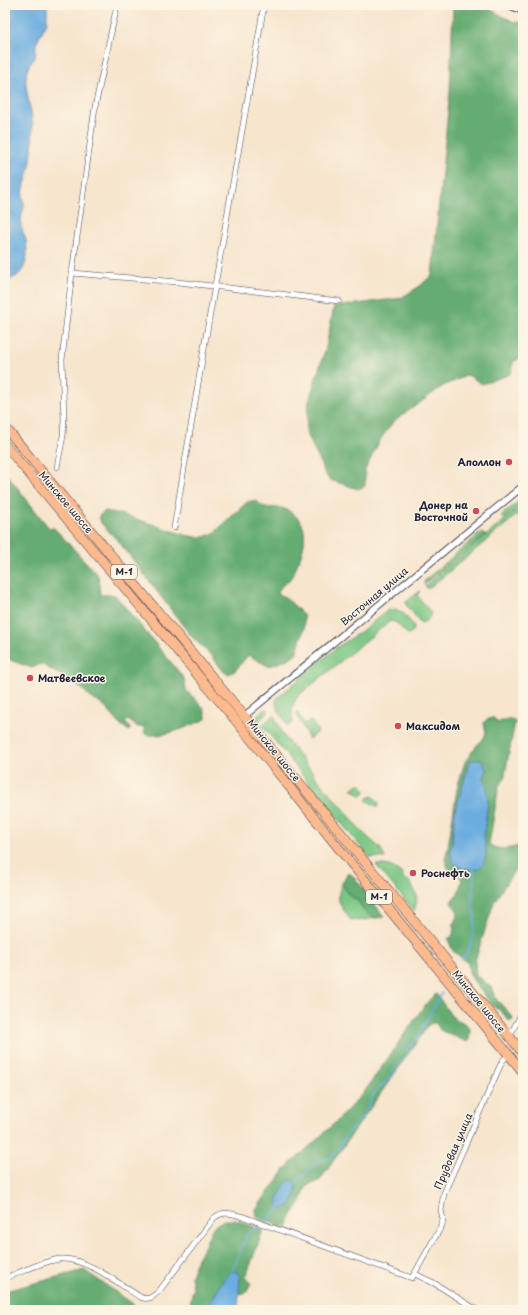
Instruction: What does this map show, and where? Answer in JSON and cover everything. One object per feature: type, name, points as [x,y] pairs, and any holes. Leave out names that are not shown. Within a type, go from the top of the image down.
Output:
[{"type":"highway","name":"Минское шоссе","points":[[5,428],[523,1053]]},
{"type":"highway","name":"Минское шоссе","points":[[5,445],[237,722],[345,857],[523,1072]]},
{"type":"street","points":[[56,467],[63,436],[62,360],[72,273],[95,107],[117,5]]},
{"type":"street","points":[[174,528],[214,287],[264,5]]},
{"type":"street","points":[[509,5],[523,11]]},
{"type":"street","points":[[72,273],[178,282],[339,301]]},
{"type":"street","name":"Восточная улица","points":[[237,722],[523,486]]},
{"type":"street","points":[[509,1037],[523,1011]]},
{"type":"street","name":"Прудовая улица","points":[[413,1276],[440,1231],[443,1219],[442,1210],[444,1194],[500,1066],[503,1060],[510,1055]]},
{"type":"street","points":[[5,1278],[49,1262],[60,1259],[71,1260],[82,1263],[100,1272],[140,1297],[149,1299],[160,1290],[214,1218],[220,1214],[229,1213],[434,1283],[477,1310]]},
{"type":"green space","points":[[453,5],[493,5],[489,9],[514,22],[523,22],[523,356],[513,362],[511,373],[508,375],[482,384],[468,375],[443,386],[393,422],[380,440],[365,470],[365,486],[358,489],[330,480],[325,474],[306,431],[309,400],[326,347],[334,307],[401,298],[420,286],[432,275],[450,90]]},
{"type":"green space","points":[[5,472],[49,528],[54,528],[98,575],[100,595],[115,595],[184,678],[186,690],[202,706],[206,714],[206,719],[176,731],[160,735],[145,734],[144,727],[138,727],[128,720],[125,722],[130,728],[129,731],[120,724],[101,703],[92,699],[81,688],[41,664],[32,668],[5,658]]},
{"type":"green space","points":[[523,498],[523,503],[504,519],[501,516]]},
{"type":"green space","points":[[256,500],[265,507],[282,508],[287,510],[299,520],[303,526],[305,539],[302,553],[292,576],[282,586],[277,594],[285,597],[304,615],[304,629],[296,654],[288,659],[268,666],[248,655],[235,671],[228,674],[224,672],[211,655],[191,636],[120,543],[101,523],[99,516],[105,511],[124,515],[185,535],[201,538],[214,533],[247,502]]},
{"type":"green space","points":[[523,505],[523,510],[428,589],[425,586]]},
{"type":"green space","points":[[482,532],[485,535],[424,584],[425,580]]},
{"type":"green space","points":[[420,591],[417,595],[431,613],[428,619],[421,623],[407,606],[406,602]]},
{"type":"green space","points":[[395,609],[402,612],[414,626],[412,632],[408,634],[396,622],[390,621],[298,696],[292,709],[293,723],[288,726],[276,706],[276,699],[336,648],[359,633],[388,610]]},
{"type":"green space","points":[[266,708],[269,712],[257,722],[258,716]]},
{"type":"green space","points":[[297,712],[305,724],[311,721],[318,731],[309,739],[298,717]]},
{"type":"green space","points":[[274,715],[283,735],[361,831],[380,848],[385,858],[369,857],[262,725]]},
{"type":"green space","points":[[494,718],[498,723],[509,719],[515,722],[505,778],[499,785],[489,844],[496,848],[513,848],[520,845],[523,835],[523,857],[494,902],[475,961],[476,975],[491,987],[496,999],[512,1016],[513,1019],[510,1021],[500,1010],[495,1008],[477,986],[469,973],[468,963],[453,951],[448,939],[453,935],[454,923],[458,914],[457,910],[451,903],[458,893],[462,880],[459,875],[448,868],[445,859],[457,788],[465,762],[486,733],[485,721]],"holes":[[[481,759],[487,771],[483,778],[488,802],[484,833],[486,855],[450,850],[455,811],[470,761]]]},
{"type":"green space","points":[[358,784],[362,785],[365,791],[362,796],[352,789]]},
{"type":"green space","points":[[372,796],[379,802],[378,807],[366,800]]},
{"type":"green space","points":[[376,865],[384,865],[394,868],[403,875],[402,876],[406,881],[408,880],[417,898],[414,911]]},
{"type":"green space","points":[[347,874],[351,874],[384,917],[375,918],[365,912],[358,901],[347,893],[342,883]]},
{"type":"green space","points":[[342,883],[347,893],[358,901],[365,912],[375,918],[358,921],[349,918],[339,902],[339,892]]},
{"type":"green space","points":[[436,994],[451,1016],[466,1024],[469,1028],[469,1040],[467,1042],[440,1030],[436,1023],[429,1024],[320,1180],[306,1187],[301,1202],[290,1218],[287,1228],[265,1221],[258,1217],[256,1214],[256,1209],[287,1167],[337,1121],[365,1091],[422,1009]]},
{"type":"green space","points":[[224,1220],[235,1220],[263,1230],[246,1277],[251,1284],[246,1291],[239,1294],[240,1277],[232,1271],[223,1280],[206,1310],[190,1310],[193,1287],[191,1276],[197,1258],[214,1226]]},
{"type":"green space","points":[[84,1270],[142,1310],[5,1310],[5,1291]]},
{"type":"water","points":[[5,5],[47,5],[47,22],[36,44],[35,58],[30,64],[26,80],[33,139],[30,164],[24,188],[24,206],[21,219],[21,227],[26,241],[27,255],[21,272],[12,279],[5,281]]},
{"type":"water","points":[[481,759],[487,771],[483,778],[487,786],[488,802],[484,833],[486,855],[483,864],[478,869],[463,869],[452,861],[450,850],[455,811],[470,761]]},
{"type":"water","points":[[289,1180],[296,1185],[294,1197],[287,1207],[280,1207],[278,1205],[279,1196]]},
{"type":"water","points":[[232,1271],[237,1272],[240,1277],[238,1310],[206,1310],[223,1280]]},
{"type":"waterway","points":[[462,960],[469,949],[473,935],[475,917],[472,902],[474,869]]},
{"type":"waterway","points":[[294,1185],[315,1164],[329,1159],[337,1151],[348,1132],[364,1116],[374,1094],[390,1077],[405,1057],[411,1045],[419,1037],[421,1030],[442,993]]},
{"type":"waterway","points":[[265,1223],[282,1206]]},
{"type":"waterway","points":[[232,1272],[247,1234],[262,1225]]},
{"type":"place","name":"Аполлон","points":[[509,462]]},
{"type":"place","name":"Донер на Восточной","points":[[476,511]]},
{"type":"place","name":"Матвеевское","points":[[30,678]]},
{"type":"place","name":"Максидом","points":[[398,726]]},
{"type":"place","name":"Роснефть","points":[[413,873]]}]
